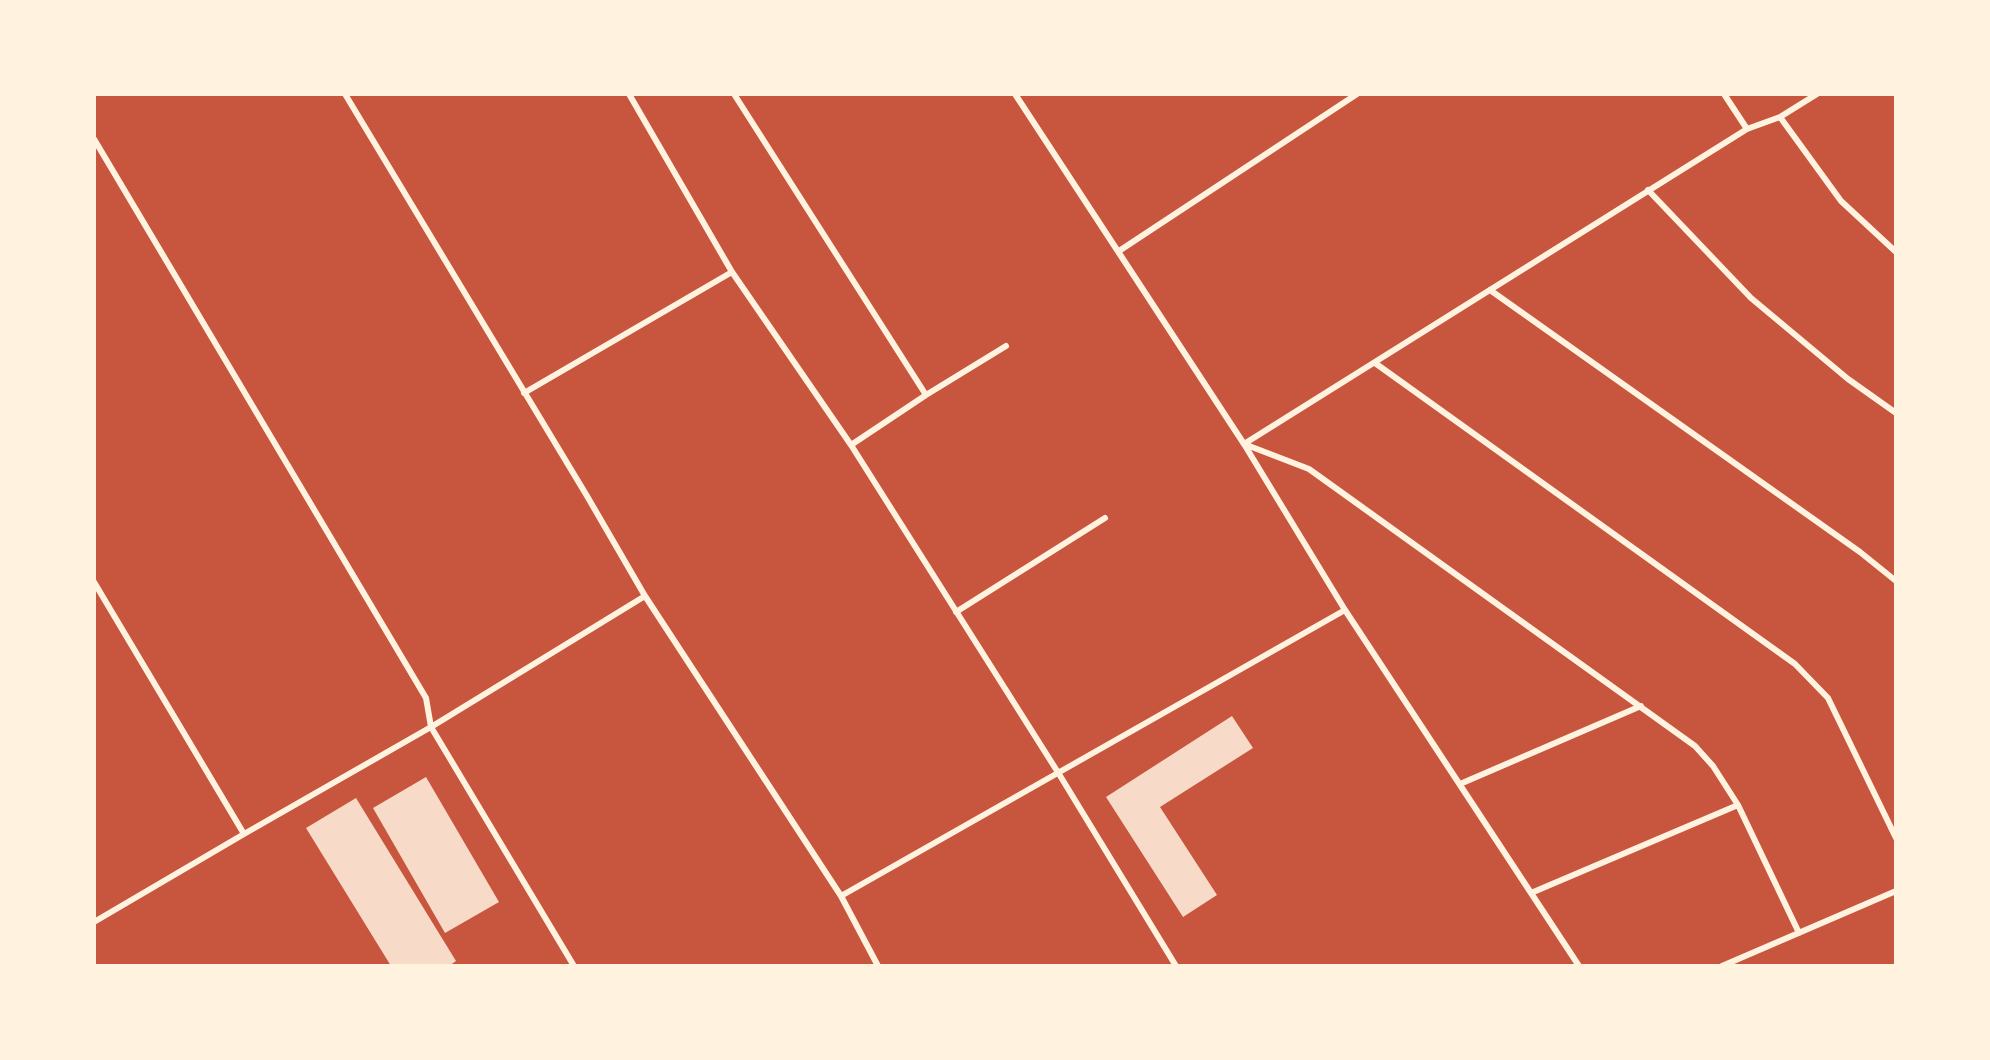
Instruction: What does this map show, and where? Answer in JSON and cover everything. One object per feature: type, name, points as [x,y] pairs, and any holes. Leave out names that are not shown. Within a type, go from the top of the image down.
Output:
[{"type":"street","points":[[345,94],[645,596],[841,896],[878,966]]},
{"type":"street","points":[[629,94],[732,272],[851,446],[1059,774],[1176,966]]},
{"type":"street","points":[[734,94],[926,395]]},
{"type":"street","points":[[1015,94],[1244,444],[1345,610],[1579,966]]},
{"type":"street","points":[[1119,251],[1358,94]]},
{"type":"street","points":[[1724,94],[1747,129]]},
{"type":"street","points":[[1244,444],[1747,129],[1780,117],[1817,94]]},
{"type":"street","points":[[1780,117],[1840,201],[1896,252]]},
{"type":"street","points":[[94,139],[426,698],[431,727],[574,966]]},
{"type":"street","points":[[1648,190],[1750,298],[1848,379],[1896,413]]},
{"type":"street","points":[[524,393],[732,272]]},
{"type":"street","points":[[1490,290],[1860,552],[1896,581]]},
{"type":"street","points":[[851,446],[926,395],[1006,346]]},
{"type":"street","points":[[1375,363],[1795,664],[1828,698],[1896,838]]},
{"type":"street","points":[[1244,444],[1309,468],[1695,746],[1713,766],[1738,805],[1799,933]]},
{"type":"street","points":[[956,612],[1105,518]]},
{"type":"street","points":[[94,582],[244,834]]},
{"type":"street","points":[[94,922],[431,727],[645,596]]},
{"type":"street","points":[[841,896],[1345,610]]},
{"type":"street","points":[[1460,784],[1641,706]]},
{"type":"street","points":[[1531,893],[1738,805]]},
{"type":"street","points":[[1722,966],[1896,891]]},
{"type":"building","points":[[1232,716],[1253,748],[1160,807],[1217,895],[1183,917],[1106,797]]},
{"type":"building","points":[[426,777],[499,902],[445,933],[373,808]]},
{"type":"building","points":[[356,798],[456,961],[449,966],[391,966],[306,828]]}]
